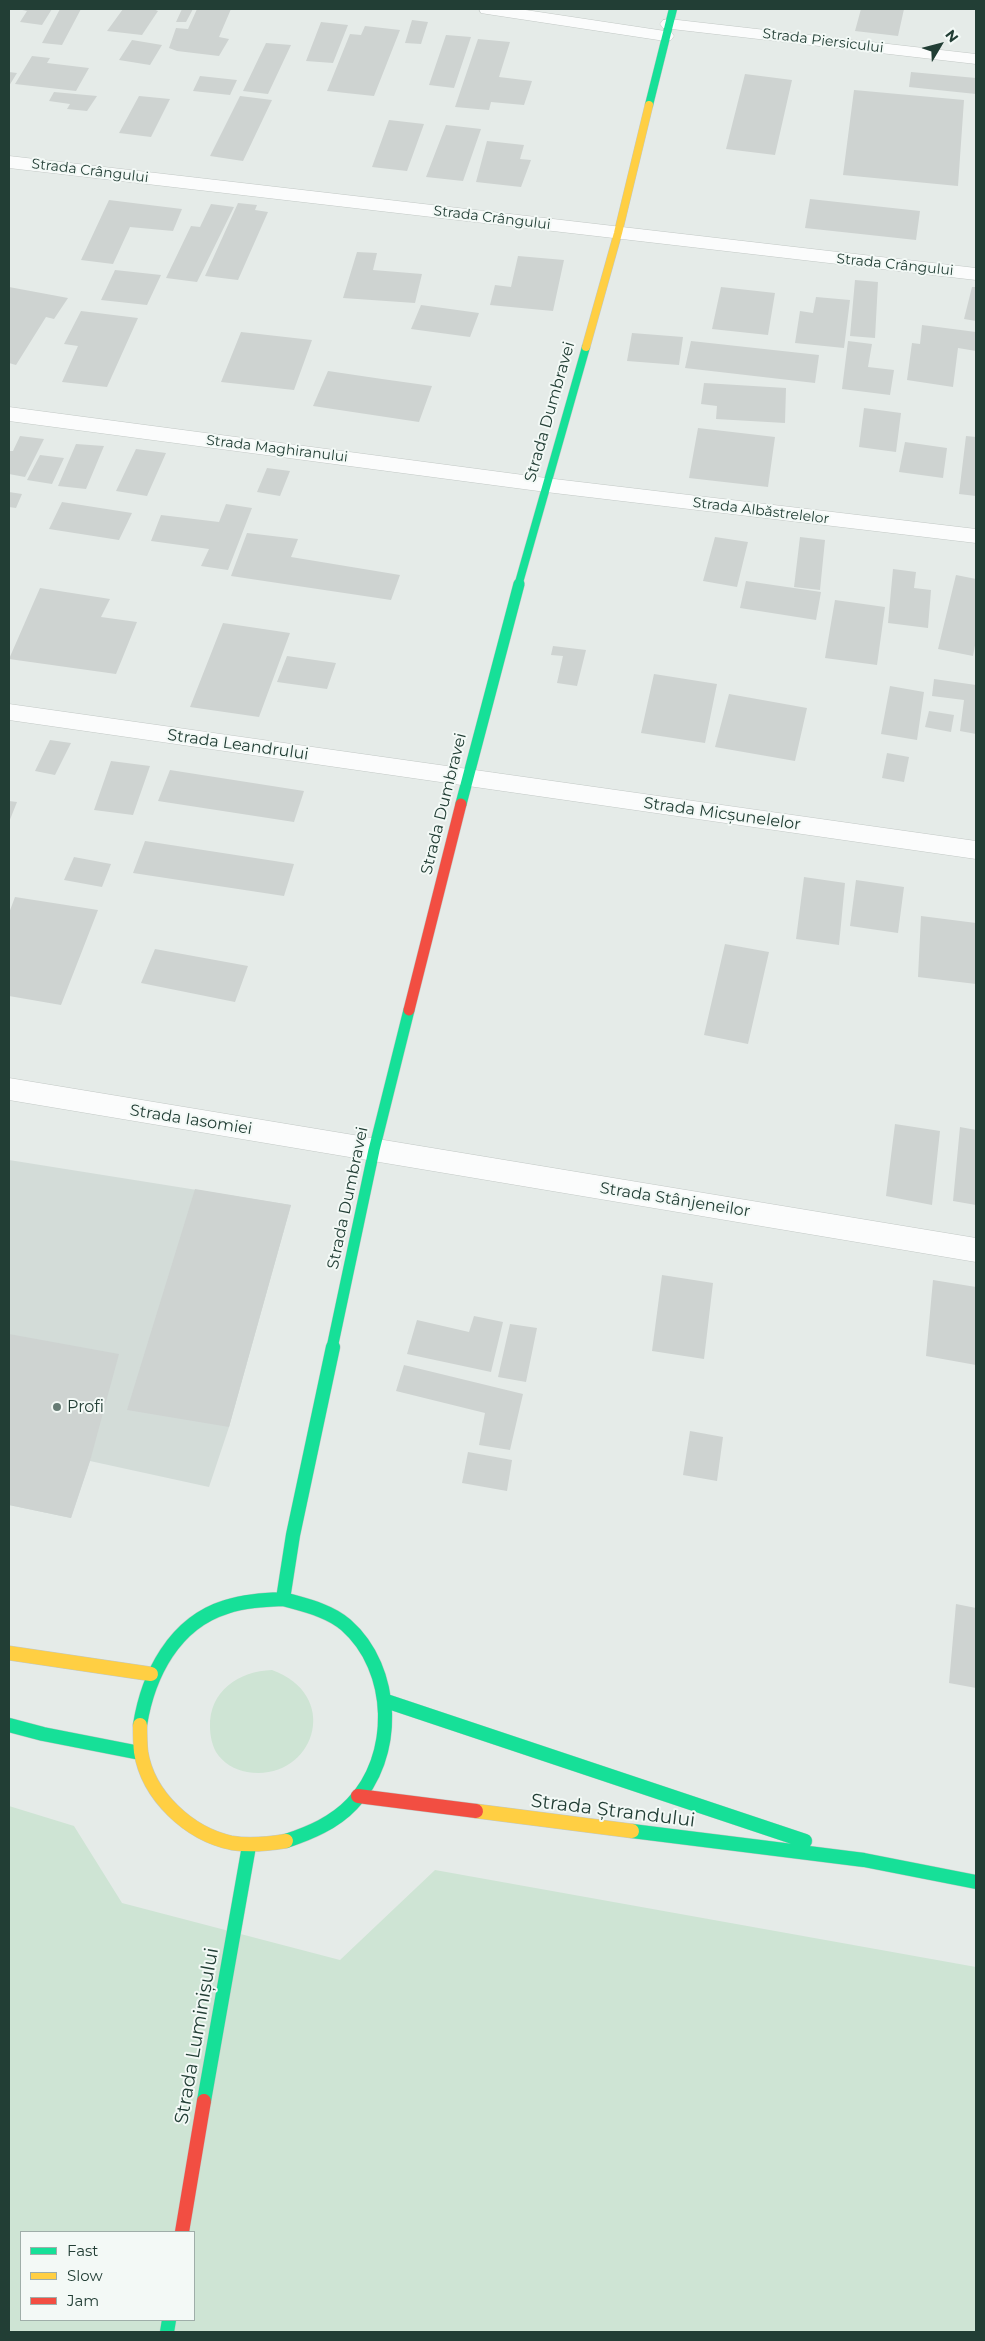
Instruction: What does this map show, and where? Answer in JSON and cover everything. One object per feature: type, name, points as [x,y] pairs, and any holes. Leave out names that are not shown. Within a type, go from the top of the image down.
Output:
[{"type":"street","name":"Strada Piersicului","points":[[487,9],[580,21],[669,23],[976,59]]},
{"type":"street","points":[[561,9],[580,21]]},
{"type":"street","name":"Strada Dumbravei","points":[[283,1599],[293,1535],[374,1150],[467,778],[546,485],[618,233],[669,23]]},
{"type":"street","name":"Strada Crângului","points":[[9,162],[976,274]]},
{"type":"street","name":"Strada Maghiranului","points":[[9,414],[546,485]]},
{"type":"street","name":"Strada Albăstrelelor","points":[[546,485],[976,536]]},
{"type":"street","name":"Strada Leandrului","points":[[9,712],[467,778]]},
{"type":"street","name":"Strada Micșunelelor","points":[[467,778],[976,850]]},
{"type":"street","name":"Strada Iasomiei","points":[[9,1089],[374,1150]]},
{"type":"street","name":"Strada Stânjeneilor","points":[[374,1150],[976,1250]]},
{"type":"street","points":[[283,1599],[320,1609],[352,1632],[374,1663],[386,1701],[383,1743],[375,1767],[358,1796],[327,1824],[289,1842],[249,1846],[210,1838],[177,1818],[154,1788],[140,1753],[139,1712],[151,1674],[175,1640],[206,1615],[244,1601],[283,1599]]},
{"type":"street","points":[[9,1653],[151,1674]]},
{"type":"street","name":"Strada Ștrandului","points":[[386,1701],[864,1860]]},
{"type":"street","points":[[9,1725],[140,1753]]},
{"type":"street","name":"Strada Ștrandului","points":[[358,1796],[864,1860],[976,1882]]},
{"type":"street","name":"Strada Luminișului","points":[[182,2231],[236,1912],[249,1846]]},
{"type":"shaded area","points":[[9,1160],[291,1205],[229,1427],[209,1487],[90,1461],[71,1518],[9,1505]]},
{"type":"green space","points":[[272,1670],[294,1682],[308,1698],[313,1717],[311,1735],[303,1751],[289,1764],[270,1772],[247,1772],[234,1768],[219,1756],[212,1743],[210,1727],[211,1714],[215,1703],[220,1693],[238,1679],[248,1674]]},
{"type":"green space","points":[[9,1806],[74,1826],[122,1903],[340,1960],[435,1870],[976,1967],[976,2332],[9,2332]]},
{"type":"building","points":[[18,9],[52,9],[42,25],[20,22],[27,11]]},
{"type":"building","points":[[60,9],[81,9],[62,45],[42,43]]},
{"type":"building","points":[[123,9],[153,9],[158,11],[142,35],[107,31]]},
{"type":"building","points":[[182,9],[193,9],[186,22],[176,22]]},
{"type":"building","points":[[197,9],[231,9],[219,37],[229,39],[219,56],[177,51],[169,48],[176,28],[188,29]]},
{"type":"building","points":[[861,9],[904,9],[898,36],[855,31]]},
{"type":"building","points":[[412,20],[428,22],[421,44],[405,43]]},
{"type":"building","points":[[321,22],[348,25],[333,63],[306,61]]},
{"type":"building","points":[[365,26],[400,30],[374,96],[327,91],[350,34],[361,35]]},
{"type":"building","points":[[446,35],[471,37],[454,88],[429,85]]},
{"type":"building","points":[[478,39],[510,42],[499,77],[532,81],[524,105],[491,102],[489,110],[455,107]]},
{"type":"building","points":[[132,40],[162,45],[150,65],[119,60]]},
{"type":"building","points":[[266,43],[291,45],[268,94],[243,91]]},
{"type":"building","points":[[32,56],[50,58],[47,63],[89,68],[76,91],[15,84]]},
{"type":"building","points":[[9,72],[17,73],[9,86]]},
{"type":"building","points":[[911,72],[976,78],[976,94],[909,87]]},
{"type":"building","points":[[745,74],[792,80],[775,155],[726,149]]},
{"type":"building","points":[[200,76],[237,80],[230,95],[193,91]]},
{"type":"building","points":[[854,90],[964,100],[958,186],[843,175]]},
{"type":"building","points":[[54,92],[97,96],[87,111],[67,109],[70,104],[49,101]]},
{"type":"building","points":[[139,96],[170,99],[151,137],[119,133]]},
{"type":"building","points":[[240,96],[272,100],[243,161],[210,156]]},
{"type":"building","points":[[389,120],[424,124],[407,171],[372,167]]},
{"type":"building","points":[[446,125],[481,129],[463,181],[426,177]]},
{"type":"building","points":[[487,141],[524,145],[520,159],[531,160],[521,187],[476,182]]},
{"type":"building","points":[[810,199],[920,211],[916,240],[805,228]]},
{"type":"building","points":[[109,200],[182,209],[173,231],[130,227],[113,264],[81,260]]},
{"type":"building","points":[[238,203],[257,205],[255,210],[268,212],[238,280],[205,276]]},
{"type":"building","points":[[211,204],[234,207],[197,282],[166,278],[191,226],[200,227]]},
{"type":"building","points":[[357,252],[377,253],[373,270],[422,274],[415,303],[343,298]]},
{"type":"building","points":[[518,256],[564,260],[553,311],[490,305],[495,285],[511,287]]},
{"type":"building","points":[[115,270],[161,275],[147,305],[101,300]]},
{"type":"building","points":[[855,280],[878,282],[875,338],[850,336]]},
{"type":"building","points":[[9,287],[68,298],[54,319],[46,317],[16,365],[9,363]]},
{"type":"building","points":[[721,287],[775,293],[768,335],[712,329]]},
{"type":"building","points":[[972,287],[976,287],[976,321],[964,319]]},
{"type":"building","points":[[816,297],[850,300],[844,348],[795,343],[800,311],[813,313]]},
{"type":"building","points":[[421,305],[479,313],[470,337],[411,329]]},
{"type":"building","points":[[81,311],[138,318],[107,387],[62,382],[78,346],[64,344]]},
{"type":"building","points":[[922,325],[976,332],[976,351],[958,348],[953,387],[907,380],[912,343],[920,344]]},
{"type":"building","points":[[241,332],[312,340],[294,390],[221,382]]},
{"type":"building","points":[[632,333],[683,337],[679,365],[627,361]]},
{"type":"building","points":[[691,341],[819,355],[815,383],[685,368]]},
{"type":"building","points":[[848,341],[872,344],[868,367],[894,370],[890,395],[842,389]]},
{"type":"building","points":[[328,371],[432,386],[419,422],[313,406]]},
{"type":"building","points":[[704,383],[786,388],[785,423],[716,419],[717,406],[701,404]]},
{"type":"building","points":[[864,408],[901,413],[896,452],[859,447]]},
{"type":"building","points":[[698,428],[775,437],[768,487],[689,478]]},
{"type":"building","points":[[20,436],[44,439],[25,477],[9,474],[9,451],[13,451]]},
{"type":"building","points":[[966,436],[976,437],[976,496],[959,494]]},
{"type":"building","points":[[905,442],[947,448],[943,478],[899,472]]},
{"type":"building","points":[[76,444],[104,446],[86,489],[58,486]]},
{"type":"building","points":[[136,449],[166,453],[147,496],[116,491]]},
{"type":"building","points":[[40,455],[64,458],[52,484],[27,480]]},
{"type":"building","points":[[267,468],[290,471],[280,496],[257,492]]},
{"type":"building","points":[[9,492],[22,494],[16,508],[9,507]]},
{"type":"building","points":[[62,502],[132,513],[119,540],[49,529]]},
{"type":"building","points":[[226,504],[252,508],[228,570],[201,566],[209,549],[151,541],[161,515],[219,522]]},
{"type":"building","points":[[247,533],[298,539],[291,557],[400,575],[391,600],[231,576]]},
{"type":"building","points":[[715,537],[748,542],[737,587],[703,581]]},
{"type":"building","points":[[800,537],[825,540],[820,590],[794,587]]},
{"type":"building","points":[[893,569],[916,572],[914,588],[931,590],[928,628],[888,623]]},
{"type":"building","points":[[956,575],[976,579],[976,640],[973,656],[938,649]]},
{"type":"building","points":[[746,581],[821,592],[816,620],[740,608]]},
{"type":"building","points":[[40,588],[110,599],[101,617],[137,622],[116,674],[9,659]]},
{"type":"building","points":[[835,600],[885,607],[877,665],[825,658]]},
{"type":"building","points":[[223,623],[290,633],[259,717],[190,707]]},
{"type":"building","points":[[553,646],[586,650],[577,686],[557,683],[563,656],[551,655]]},
{"type":"building","points":[[287,656],[336,663],[327,689],[277,682]]},
{"type":"building","points":[[654,674],[717,684],[705,743],[641,733]]},
{"type":"building","points":[[934,679],[976,685],[976,734],[960,731],[964,700],[932,696]]},
{"type":"building","points":[[890,686],[924,692],[917,740],[881,734]]},
{"type":"building","points":[[729,694],[807,708],[795,761],[715,747]]},
{"type":"building","points":[[929,711],[954,715],[951,732],[925,727]]},
{"type":"building","points":[[50,740],[71,743],[55,775],[35,771]]},
{"type":"building","points":[[887,753],[909,757],[904,782],[882,778]]},
{"type":"building","points":[[111,761],[150,766],[133,815],[94,810]]},
{"type":"building","points":[[170,770],[304,791],[294,822],[158,801]]},
{"type":"building","points":[[9,801],[17,802],[9,822]]},
{"type":"building","points":[[145,841],[294,864],[284,896],[133,873]]},
{"type":"building","points":[[74,857],[111,864],[102,887],[64,880]]},
{"type":"building","points":[[804,877],[845,883],[839,945],[796,939]]},
{"type":"building","points":[[856,880],[904,887],[898,933],[850,926]]},
{"type":"building","points":[[15,897],[98,910],[61,1005],[9,996],[9,913]]},
{"type":"building","points":[[921,916],[976,923],[976,984],[918,977]]},
{"type":"building","points":[[725,944],[769,952],[748,1044],[704,1035]]},
{"type":"building","points":[[155,949],[248,966],[235,1002],[141,983]]},
{"type":"building","points":[[895,1124],[940,1131],[932,1205],[886,1196]]},
{"type":"building","points":[[960,1127],[976,1130],[976,1205],[953,1201]]},
{"type":"building","points":[[195,1189],[291,1205],[229,1427],[127,1410]]},
{"type":"building","points":[[662,1275],[713,1283],[704,1359],[652,1351]]},
{"type":"building","points":[[933,1280],[976,1287],[976,1365],[926,1356]]},
{"type":"building","points":[[474,1316],[503,1322],[491,1372],[407,1354],[417,1320],[469,1332]]},
{"type":"building","points":[[510,1324],[537,1328],[526,1382],[498,1377]]},
{"type":"building","name":"Profi","points":[[9,1334],[119,1354],[90,1461],[71,1518],[9,1505]]},
{"type":"building","points":[[404,1365],[523,1394],[510,1450],[479,1445],[485,1413],[396,1391]]},
{"type":"building","points":[[690,1431],[723,1437],[717,1481],[683,1475]]},
{"type":"building","points":[[468,1452],[512,1460],[507,1491],[462,1483]]},
{"type":"building","points":[[956,1604],[976,1608],[976,1688],[949,1683]]},
{"type":"traffic: fast","points":[[649,105],[673,9]]},
{"type":"traffic: fast","points":[[461,804],[505,632],[586,347]]},
{"type":"traffic: fast","points":[[283,1599],[293,1535],[374,1150],[409,1010]]},
{"type":"traffic: fast","points":[[283,1599],[308,1606],[332,1616],[346,1625],[362,1642],[374,1663],[382,1685],[385,1708],[380,1755],[371,1776],[359,1796],[344,1812],[326,1824],[286,1841]]},
{"type":"traffic: fast","points":[[140,1725],[142,1709],[153,1677],[170,1647],[181,1634],[194,1623],[217,1610],[235,1604],[283,1599]]},
{"type":"traffic: fast","points":[[386,1701],[805,1841]]},
{"type":"traffic: fast","points":[[9,1725],[43,1734],[140,1753]]},
{"type":"traffic: fast","points":[[632,1831],[864,1860],[976,1882]]},
{"type":"traffic: fast","points":[[204,2101],[249,1846]]},
{"type":"traffic: fast","points":[[167,2332],[169,2321]]},
{"type":"traffic: slow","points":[[586,347],[618,233],[649,105]]},
{"type":"traffic: slow","points":[[9,1653],[151,1674]]},
{"type":"traffic: slow","points":[[140,1725],[141,1753],[150,1779],[164,1801],[183,1820],[206,1834],[231,1843],[258,1845],[286,1841]]},
{"type":"traffic: slow","points":[[476,1811],[632,1831]]},
{"type":"traffic: jam","points":[[409,1010],[461,804]]},
{"type":"traffic: jam","points":[[358,1796],[476,1811]]},
{"type":"traffic: jam","points":[[182,2231],[204,2101]]},
{"type":"place","name":"Profi","points":[[57,1407]]}]
